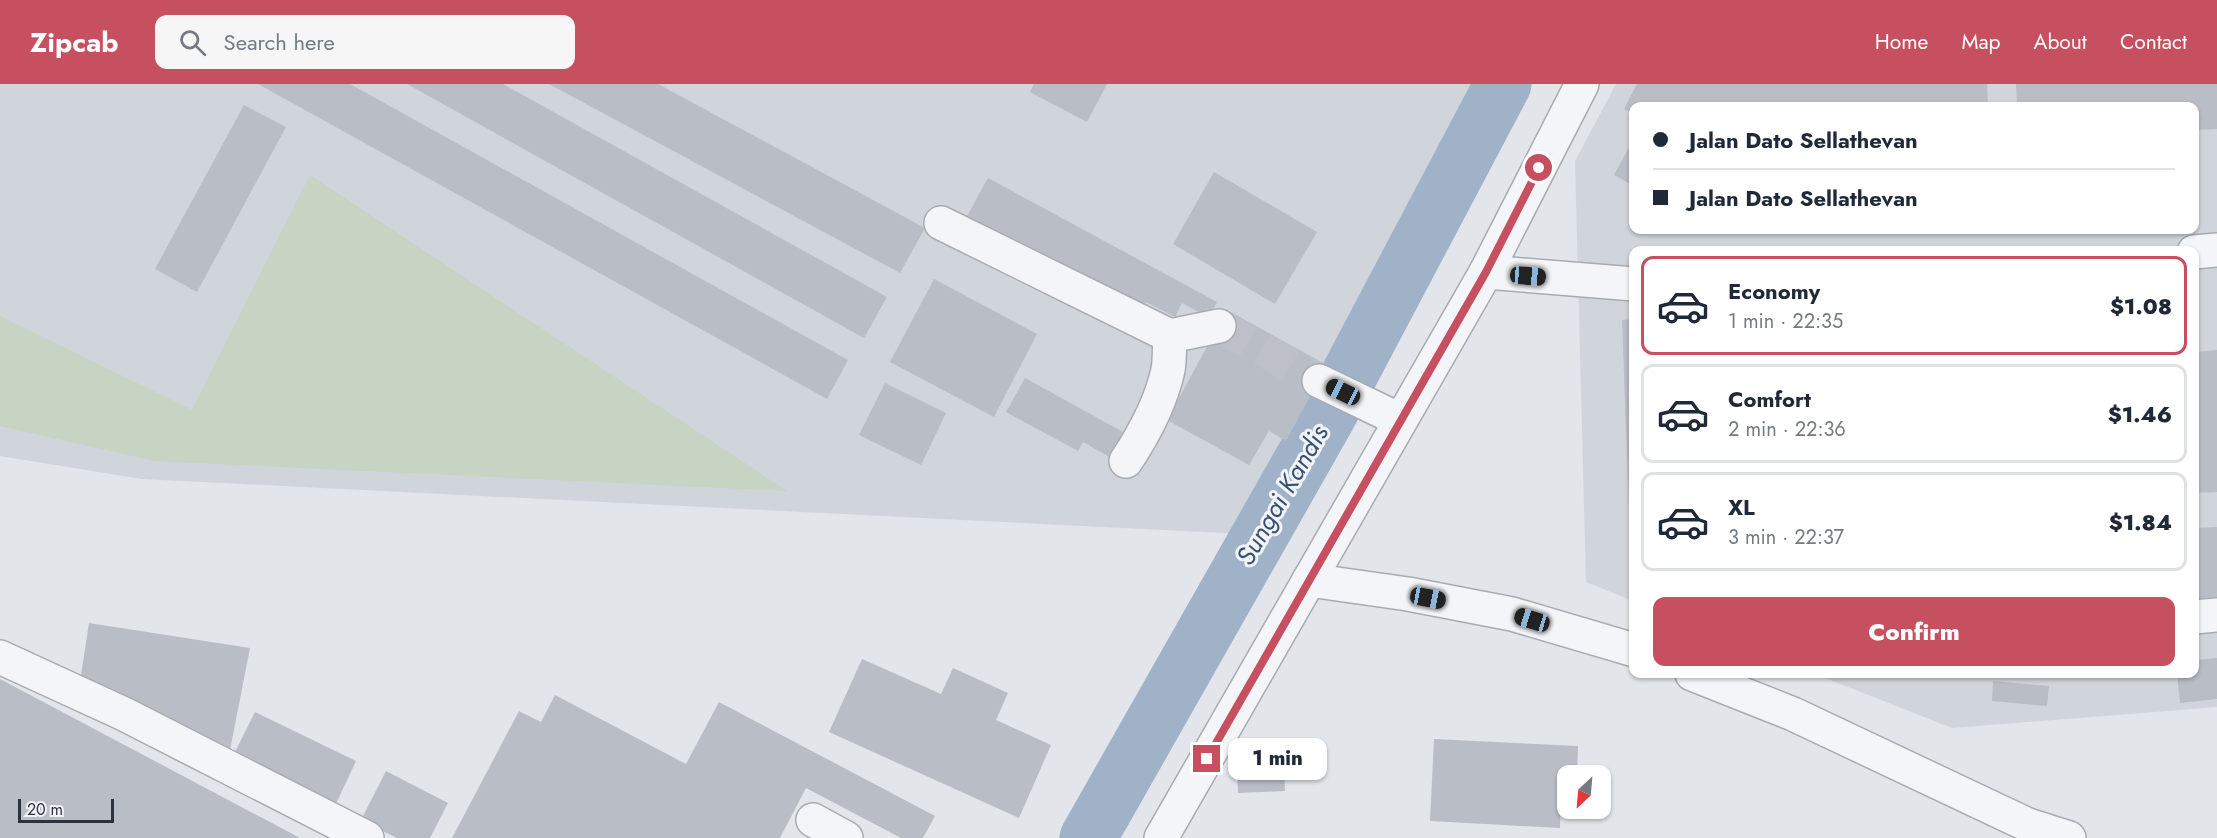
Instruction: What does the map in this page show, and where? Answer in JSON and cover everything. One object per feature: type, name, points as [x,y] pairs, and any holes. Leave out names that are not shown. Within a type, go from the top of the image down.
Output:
[{"type":"street","points":[[1161,838],[1486,272],[1582,84]]},
{"type":"street","points":[[941,223],[1170,336],[1219,326]]},
{"type":"street","points":[[2199,252],[2217,250]]},
{"type":"street","points":[[1486,272],[1629,284]]},
{"type":"street","points":[[1126,461],[1139,441],[1157,403],[1168,369],[1170,336]]},
{"type":"street","points":[[1323,382],[1400,420]]},
{"type":"street","points":[[1310,580],[1408,594],[1512,614],[1629,649]]},
{"type":"street","points":[[2199,617],[2217,615]]},
{"type":"street","points":[[0,657],[124,714],[366,838]]},
{"type":"street","points":[[1719,678],[1740,681],[1793,714],[2024,831],[2069,838]]},
{"type":"street","points":[[813,820],[846,838]]},
{"type":"shaded area","points":[[0,84],[1488,84],[1243,534],[142,479],[0,456]]},
{"type":"shaded area","points":[[1616,84],[2217,84],[2217,707],[1952,728],[1825,678],[2199,678],[2199,246],[1629,246],[1629,599],[1586,582],[1575,161]]},
{"type":"green space","points":[[310,175],[787,491],[155,461],[0,426],[0,316],[192,410]]},
{"type":"building","points":[[258,84],[350,84],[848,360],[827,399]]},
{"type":"building","points":[[407,84],[503,84],[887,297],[864,338]]},
{"type":"building","points":[[549,84],[658,84],[925,228],[900,273]]},
{"type":"building","points":[[1034,84],[1107,84],[1087,122],[1030,92]]},
{"type":"building","points":[[1637,84],[1987,84],[1988,102],[1629,102],[1629,112],[1624,109]]},
{"type":"building","points":[[2016,84],[2217,84],[2217,129],[2199,130],[2199,102],[2017,102]]},
{"type":"building","points":[[244,105],[286,127],[197,292],[155,269]]},
{"type":"building","points":[[1629,147],[1629,183],[1614,175]]},
{"type":"building","points":[[1214,172],[1317,232],[1275,304],[1173,244]]},
{"type":"building","points":[[988,178],[1217,302],[1209,318],[1182,303],[1175,317],[1146,302],[1140,314],[966,218]]},
{"type":"building","points":[[934,279],[1037,334],[994,417],[890,362]]},
{"type":"building","points":[[1227,310],[1327,365],[1286,441],[1269,431],[1249,465],[1167,420]]},
{"type":"building","points":[[1629,319],[1629,510],[1622,320]]},
{"type":"building","points":[[2217,350],[2217,492],[2199,493],[2199,352]]},
{"type":"building","points":[[1025,378],[1134,438],[1120,463],[1083,442],[1078,451],[1006,412]]},
{"type":"building","points":[[885,383],[946,413],[921,465],[859,435]]},
{"type":"building","points":[[2217,527],[2217,604],[2199,605],[2199,528]]},
{"type":"building","points":[[89,623],[250,648],[230,750],[81,675]]},
{"type":"building","points":[[2217,658],[2217,699],[2180,703],[2177,678],[2199,678],[2199,660]]},
{"type":"building","points":[[862,659],[941,694],[953,668],[1008,693],[996,720],[1051,745],[1019,818],[829,732]]},
{"type":"building","points":[[0,679],[300,838],[0,838]]},
{"type":"building","points":[[1993,681],[2049,686],[2047,706],[1992,701]]},
{"type":"building","points":[[555,695],[686,764],[719,702],[935,816],[923,838],[901,838],[806,788],[780,838],[452,838],[519,711],[541,722]]},
{"type":"building","points":[[255,712],[356,761],[335,806],[233,756]]},
{"type":"building","points":[[1434,739],[1578,746],[1577,765],[1557,765],[1557,819],[1560,819],[1560,828],[1430,821]]},
{"type":"building","points":[[1283,742],[1285,791],[1238,793],[1236,745]]},
{"type":"building","points":[[386,771],[448,803],[430,838],[397,838],[361,820]]},
{"type":"waterway","name":"Sungai Kandis","points":[[1088,838],[1327,417],[1503,84]]},
{"type":"tunnel","points":[[1219,326],[1319,381]]},
{"type":"route","points":[[1207,759],[1486,272],[1539,168]]}]
